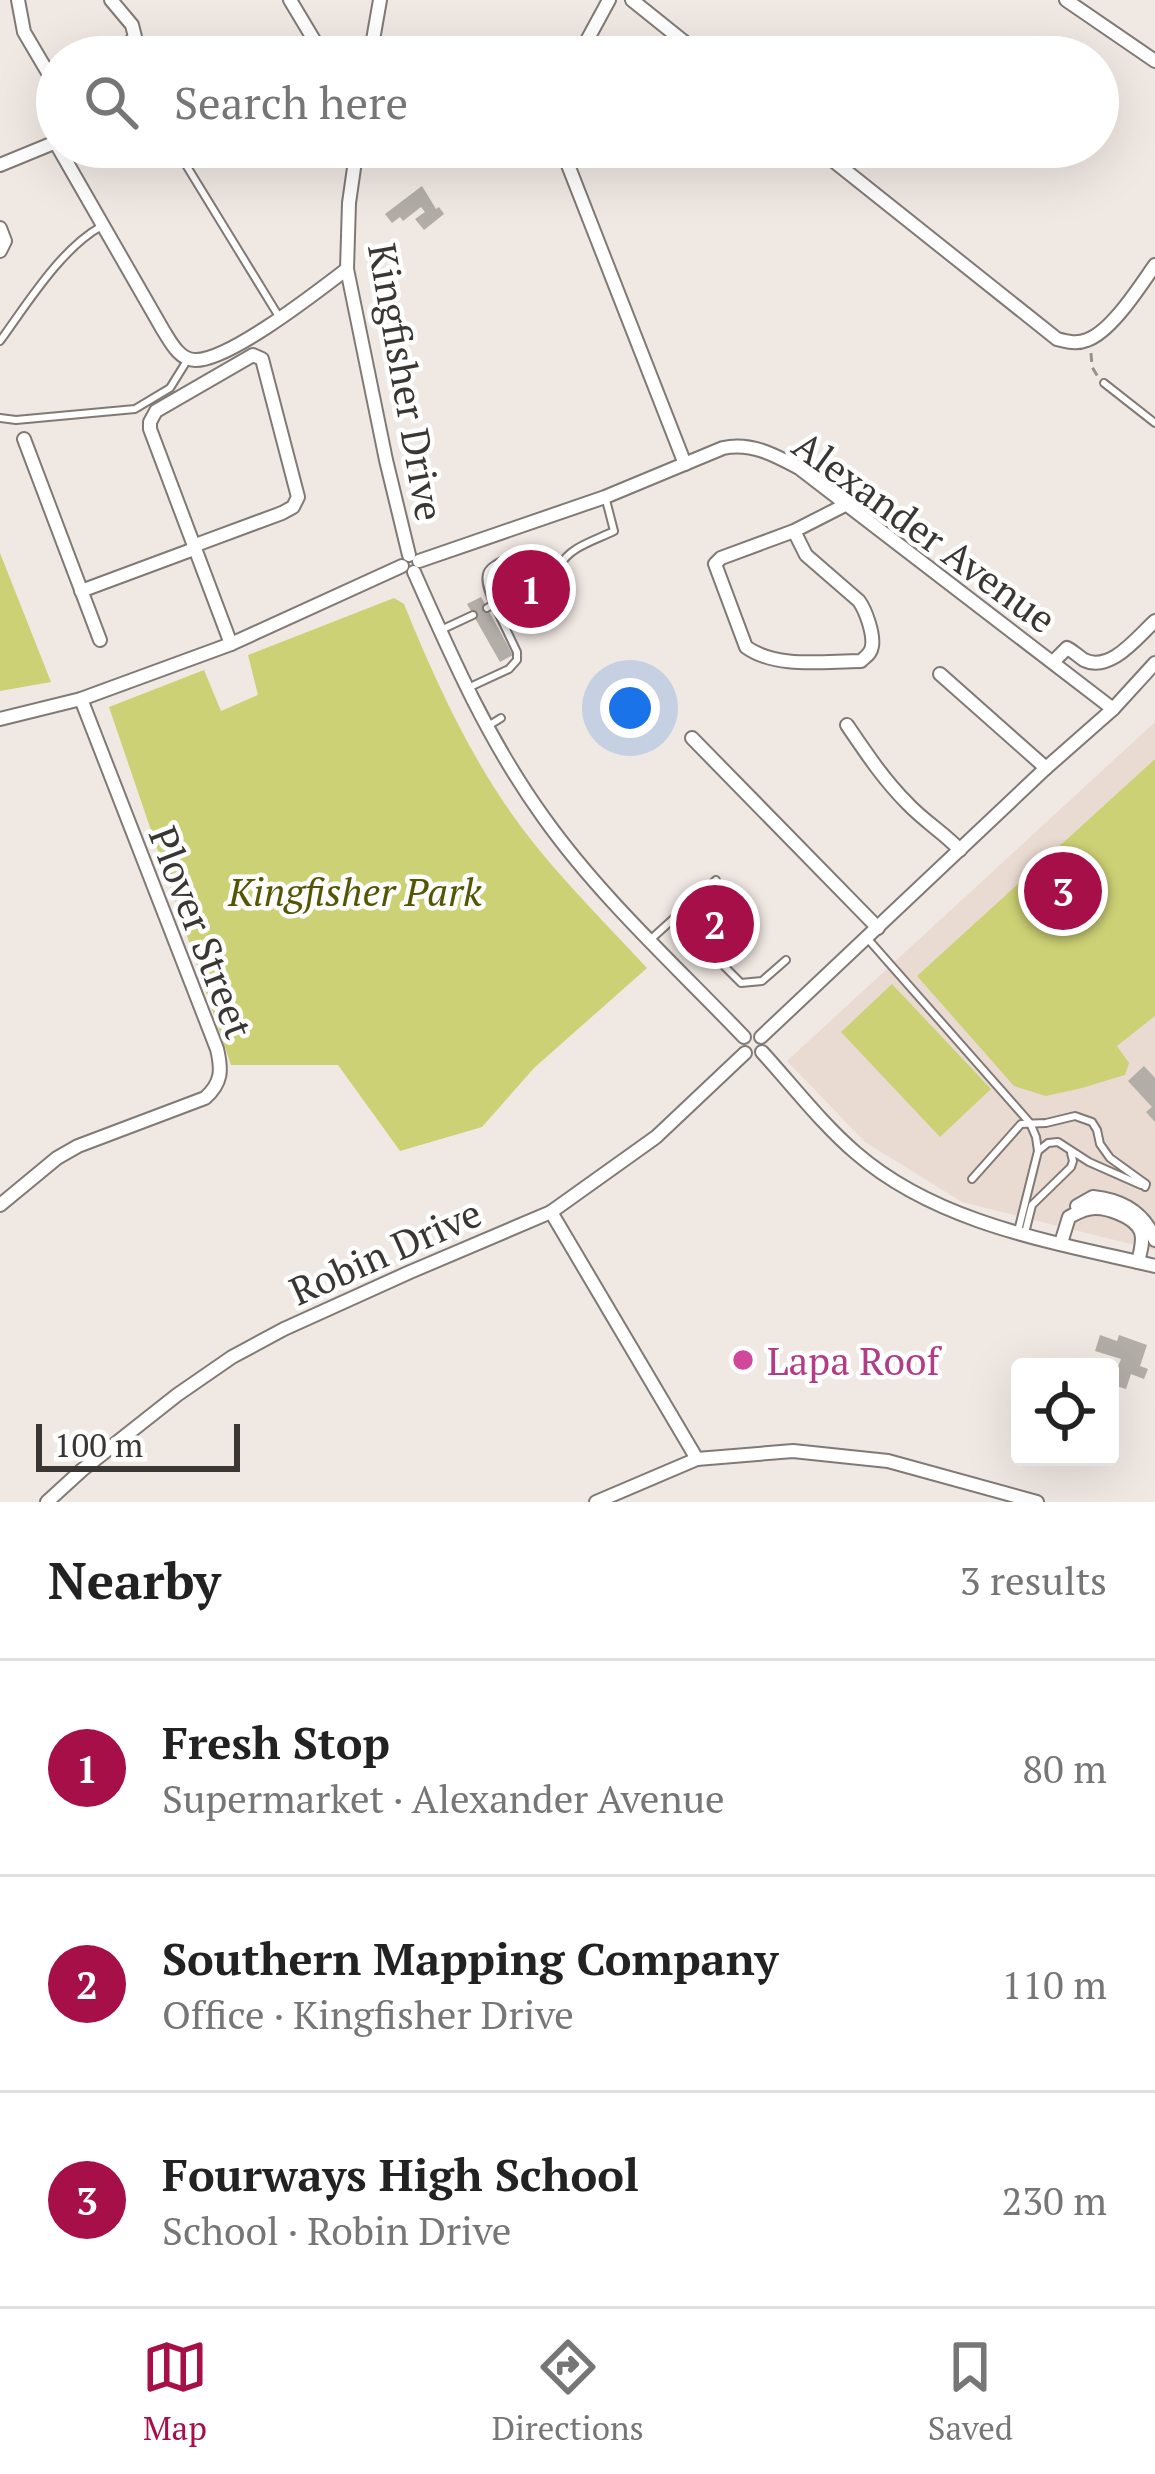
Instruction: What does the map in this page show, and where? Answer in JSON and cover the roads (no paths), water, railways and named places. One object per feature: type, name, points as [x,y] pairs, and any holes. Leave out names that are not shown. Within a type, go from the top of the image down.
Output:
[{"type":"street","points":[[18,0],[23,32],[36,53]]},
{"type":"street","points":[[111,0],[132,25],[135,36]]},
{"type":"street","points":[[290,0],[312,36]]},
{"type":"street","points":[[374,36],[380,0]]},
{"type":"street","points":[[589,36],[608,0]]},
{"type":"street","points":[[632,0],[677,36]]},
{"type":"street","points":[[1066,0],[1119,36]]},
{"type":"street","points":[[1119,36],[1155,61]]},
{"type":"street","points":[[0,165],[36,152]]},
{"type":"street","points":[[70,168],[163,330],[188,359],[215,355],[280,319],[347,269]]},
{"type":"street","name":"Kingfisher Drive","points":[[354,168],[347,269],[411,564],[440,631],[485,728],[544,820],[598,886],[744,1037]]},
{"type":"street","points":[[569,168],[685,464]]},
{"type":"street","points":[[842,168],[1057,339],[1092,339],[1155,265]]},
{"type":"street","points":[[0,228],[5,241],[0,251]]},
{"type":"street","points":[[81,591],[194,548],[293,507],[298,497],[258,356],[156,411],[149,422],[194,548],[231,644]]},
{"type":"street","points":[[24,439],[100,640]]},
{"type":"street","name":"Alexander Avenue","points":[[0,719],[81,700],[231,644],[411,564],[735,446],[754,448],[799,468],[1113,709]]},
{"type":"street","points":[[794,531],[806,555],[865,610],[872,646],[861,661],[780,661],[752,652],[715,564],[847,505]]},
{"type":"street","points":[[1053,662],[1067,648],[1084,660],[1108,659],[1124,652],[1155,621]]},
{"type":"street","points":[[761,1037],[1113,709],[1155,663]]},
{"type":"street","points":[[940,674],[1046,768]]},
{"type":"street","name":"Plover Street","points":[[0,1205],[78,1146],[205,1098],[219,1083],[217,1049],[81,700]]},
{"type":"street","points":[[847,725],[875,767],[920,816],[960,850]]},
{"type":"street","points":[[692,738],[878,928]]},
{"type":"street","points":[[751,1033],[761,1037],[762,1052],[754,1057],[745,1053],[744,1037],[751,1033]]},
{"type":"street","points":[[762,1052],[854,1151],[881,1173],[953,1212],[1148,1265]]},
{"type":"street","name":"Robin Drive","points":[[47,1502],[176,1396],[232,1357],[410,1271],[550,1212],[656,1137],[745,1053]]},
{"type":"street","points":[[1061,1243],[1078,1206],[1093,1197],[1108,1198],[1133,1209],[1151,1230],[1155,1242],[1148,1265]]},
{"type":"street","points":[[1069,1217],[1091,1208],[1132,1221],[1141,1230],[1148,1265]]},
{"type":"street","points":[[550,1212],[697,1459]]},
{"type":"street","points":[[596,1502],[697,1459],[793,1451],[888,1461],[1036,1502]]},
{"type":"lane","points":[[188,168],[280,319]]},
{"type":"lane","points":[[0,341],[54,268],[103,225]]},
{"type":"lane","points":[[0,418],[135,409],[170,388],[188,359]]},
{"type":"lane","points":[[1104,383],[1155,423]]},
{"type":"lane","points":[[560,566],[570,553],[614,531],[605,497]]},
{"type":"lane","points":[[467,688],[509,669],[517,660],[490,606],[484,581],[491,568],[525,550]]},
{"type":"lane","points":[[440,631],[473,615]]},
{"type":"lane","points":[[485,728],[501,718]]},
{"type":"lane","points":[[650,940],[716,880]]},
{"type":"lane","points":[[675,916],[741,983],[762,981],[786,960]]},
{"type":"lane","points":[[867,938],[1030,1123],[1038,1151],[1021,1232]]},
{"type":"lane","points":[[972,1179],[1016,1128],[1075,1116],[1093,1122],[1110,1158],[1146,1184],[1090,1162],[1058,1142],[1038,1151]]},
{"type":"lane","points":[[1021,1232],[1032,1205],[1070,1167],[1073,1161],[1065,1145]]},
{"type":"place","name":"Fresh Stop","points":[[531,589]]},
{"type":"place","name":"Fourways High School","points":[[1063,891]]},
{"type":"place","name":"Southern Mapping Company","points":[[715,924]]},
{"type":"place","name":"Lapa Roof","points":[[743,1360]]},
{"type":"park label","name":"Kingfisher Park","points":[[355,891]]}]
